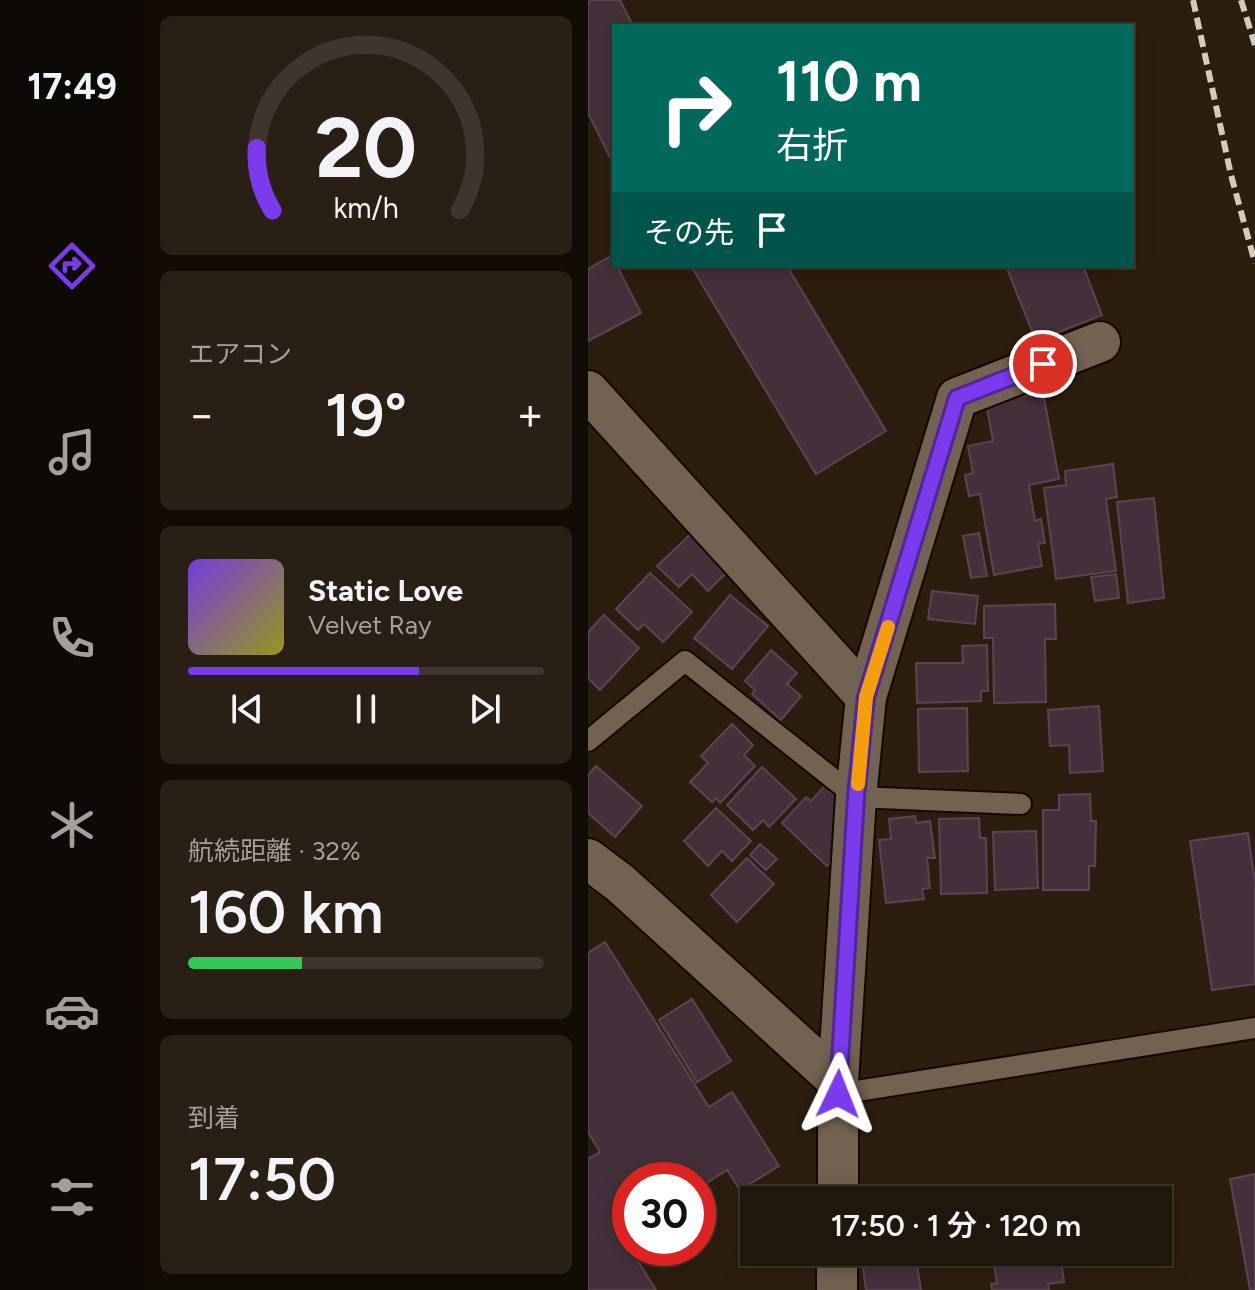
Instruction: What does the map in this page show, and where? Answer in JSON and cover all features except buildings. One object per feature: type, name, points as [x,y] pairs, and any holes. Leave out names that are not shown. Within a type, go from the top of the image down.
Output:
[{"type":"street","points":[[838,1186],[838,1087],[856,797],[866,697],[957,398],[1100,342]]},
{"type":"street","points":[[588,391],[866,697]]},
{"type":"street","points":[[588,859],[620,883],[838,1087]]},
{"type":"street","points":[[837,1266],[837,1290]]},
{"type":"lane","points":[[588,741],[685,661],[856,797],[1021,804]]},
{"type":"lane","points":[[838,1087],[1255,1028]]},
{"type":"railway","points":[[1193,0],[1231,175],[1255,263]]},
{"type":"railway","points":[[1241,0],[1255,45]]},
{"type":"slow traffic","points":[[858,784],[866,697],[888,627]]},
{"type":"route","points":[[838,1094],[856,797],[866,697],[957,398],[1043,364]]}]
